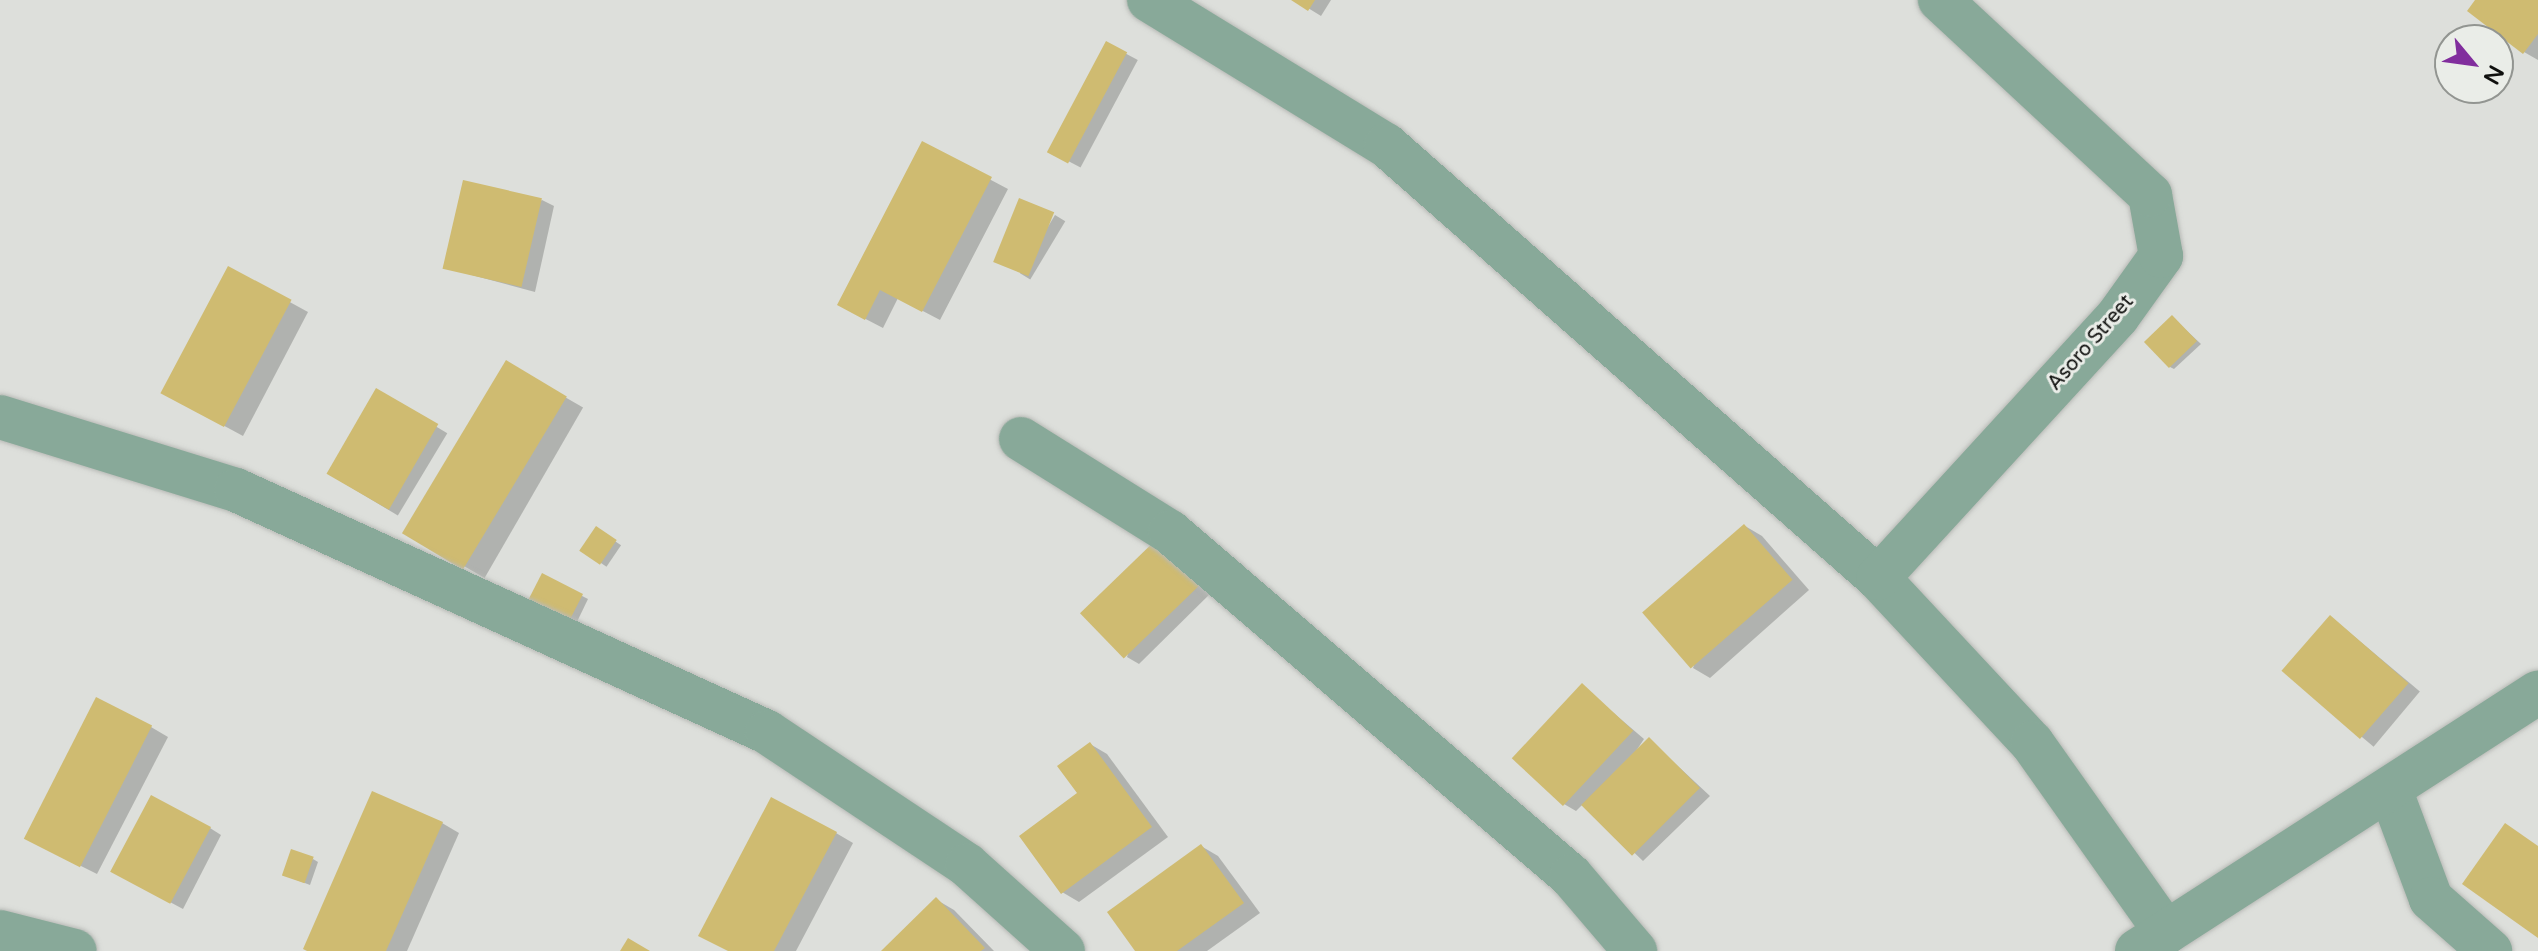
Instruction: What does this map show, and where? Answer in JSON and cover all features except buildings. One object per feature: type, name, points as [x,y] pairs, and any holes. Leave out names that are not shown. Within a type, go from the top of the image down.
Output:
[{"type":"street","points":[[1149,0],[1386,145],[1878,578],[2032,743],[2152,942],[2391,792],[2538,693]]},
{"type":"street","name":"Asoro Street","points":[[1878,578],[2118,316],[2161,256],[2150,195],[1940,0]]},
{"type":"street","points":[[0,417],[236,490],[767,732],[967,865],[1063,951]]},
{"type":"street","points":[[1021,439],[1170,532],[1571,876],[1635,951]]},
{"type":"street","points":[[2391,792],[2431,899],[2490,951]]},
{"type":"street","points":[[14,941],[75,951]]}]
